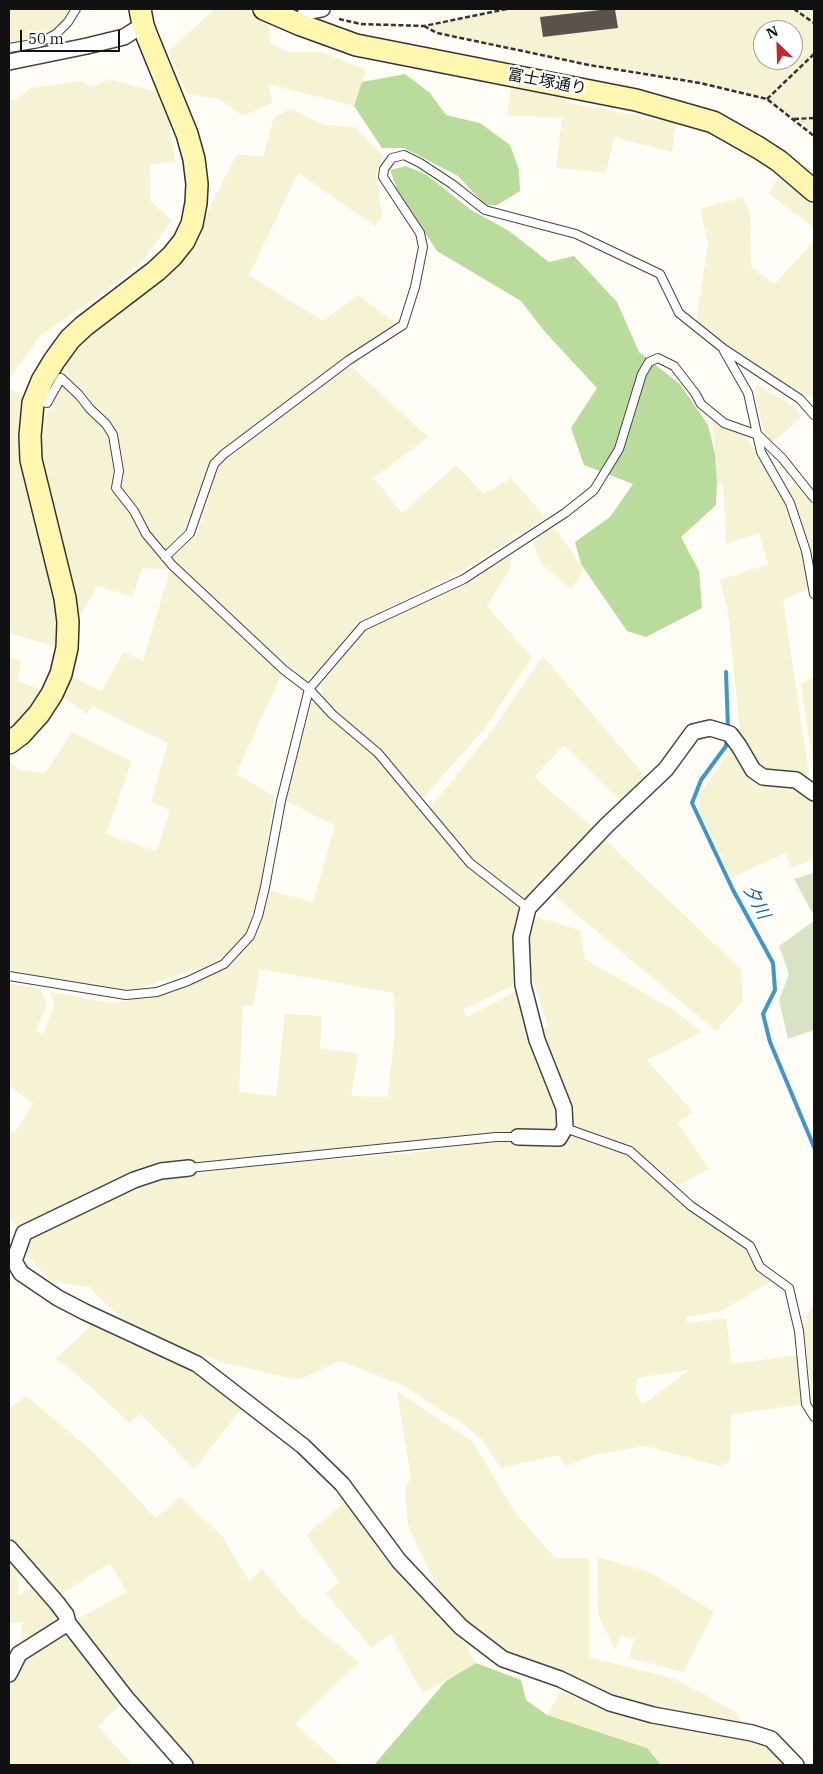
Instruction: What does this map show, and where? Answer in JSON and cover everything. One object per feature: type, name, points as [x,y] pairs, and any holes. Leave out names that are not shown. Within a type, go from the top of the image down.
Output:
[{"type":"street","name":"富士塚通り","points":[[264,9],[302,15],[356,45],[636,100],[713,122],[779,161],[814,191]]},
{"type":"street","points":[[302,15],[328,13]]},
{"type":"street","points":[[9,62],[124,37],[141,17],[188,134],[197,184],[192,224],[184,240],[172,256],[156,271],[84,326],[70,340],[54,361],[42,381],[34,400],[30,436],[31,460],[65,598],[68,622],[67,648],[61,674],[52,694],[39,714],[22,734],[9,743]]},
{"type":"street","points":[[518,1137],[559,1138],[565,1128],[564,1108],[537,1040],[523,985],[521,937],[528,908],[606,826],[666,770],[693,732],[710,728],[730,734],[753,770],[763,777],[796,780],[814,793]]},
{"type":"street","points":[[189,1168],[161,1171],[134,1180],[24,1233],[11,1261],[21,1273],[58,1298],[197,1364],[303,1446],[342,1484],[399,1561],[461,1627],[503,1659],[560,1679],[610,1703],[654,1715],[752,1733],[771,1739],[796,1765]]},
{"type":"street","points":[[9,1548],[57,1603],[66,1615],[68,1623],[127,1699],[185,1765]]},
{"type":"street","points":[[9,1674],[19,1654],[68,1623]]},
{"type":"lane","points":[[9,48],[39,43],[56,34],[68,22],[76,9]]},
{"type":"lane","points":[[165,557],[190,533],[214,464],[224,454],[348,360],[404,325],[416,287],[422,247],[420,234],[383,177],[384,169],[392,158],[404,155],[420,162],[485,210],[576,234],[660,274],[678,313],[724,349],[800,399],[814,415]]},
{"type":"lane","points":[[724,349],[748,393],[761,452],[790,503],[806,551],[814,594]]},
{"type":"lane","points":[[9,976],[126,995],[157,992],[188,981],[224,964],[250,936],[258,916],[281,801],[309,689],[363,626],[464,579],[565,513],[594,490],[619,449],[642,374],[649,362],[658,358],[674,366],[702,404],[724,423],[758,436],[782,458],[814,498]]},
{"type":"lane","points":[[34,400],[48,403],[61,378],[106,424],[113,435],[119,470],[116,488],[134,512],[146,534],[165,557],[284,670],[309,689],[332,714],[378,753],[470,863],[528,908]]},
{"type":"lane","points":[[565,1128],[630,1151],[691,1206],[750,1246],[760,1267],[789,1288],[799,1331],[806,1404],[814,1417]]},
{"type":"lane","points":[[189,1168],[496,1137],[518,1137]]},
{"type":"path","points":[[328,13],[361,24],[424,26],[506,9]]},
{"type":"path","points":[[794,9],[814,22]]},
{"type":"path","points":[[424,26],[437,33],[589,65],[700,83],[767,99],[814,136]]},
{"type":"path","points":[[767,99],[814,54]]},
{"type":"path","points":[[794,119],[814,118]]},
{"type":"shaded area","points":[[9,9],[76,9],[56,34],[9,48]]},
{"type":"shaded area","points":[[215,9],[245,9],[269,20],[270,44],[290,52],[323,52],[366,70],[354,106],[268,84],[272,103],[243,116],[219,99],[187,94],[168,51]]},
{"type":"shaded area","points":[[507,9],[609,9],[541,17],[543,37],[617,28],[615,9],[814,9],[814,136],[767,99],[700,83],[589,65],[437,33],[424,26]]},
{"type":"shaded area","points":[[109,79],[157,92],[169,120],[175,162],[150,164],[150,201],[172,220],[143,261],[104,292],[40,336],[9,379],[9,100],[16,100],[31,88],[80,81],[93,87]]},
{"type":"shaded area","points":[[511,85],[567,94],[565,102],[676,123],[672,152],[614,137],[606,173],[556,168],[562,118],[507,115]]},
{"type":"shaded area","points":[[292,109],[324,125],[355,127],[384,157],[376,171],[382,216],[375,226],[298,173],[249,275],[323,321],[358,295],[397,324],[342,360],[213,458],[184,531],[165,550],[148,530],[137,508],[119,487],[123,481],[123,474],[115,432],[60,369],[74,347],[200,226],[237,154],[263,157],[274,117]]},
{"type":"shaded area","points":[[778,177],[814,206],[814,228],[769,194]]},
{"type":"shaded area","points":[[743,197],[750,213],[751,267],[774,284],[814,241],[814,399],[755,366],[696,322],[708,244],[700,209]]},
{"type":"shaded area","points":[[350,365],[428,437],[374,478],[402,513],[456,465],[484,494],[511,478],[546,518],[455,575],[361,621],[307,682],[251,633],[172,558],[197,533],[219,466]]},
{"type":"shaded area","points":[[62,384],[109,433],[114,470],[112,487],[130,511],[139,532],[170,570],[142,568],[133,597],[97,586],[77,622],[37,441],[40,413],[45,417]]},
{"type":"shaded area","points":[[758,385],[797,409],[801,418],[773,442],[765,436],[754,391]]},
{"type":"shaded area","points":[[9,388],[26,398],[19,452],[55,590],[59,618],[57,647],[9,633]]},
{"type":"shaded area","points":[[712,410],[738,425],[768,470],[787,506],[803,556],[809,588],[783,600],[810,782],[767,774],[749,757],[744,738],[740,732],[728,612],[720,580],[768,564],[759,533],[726,544],[723,483],[717,484]]},
{"type":"shaded area","points":[[796,482],[814,506],[814,581],[786,490]]},
{"type":"shaded area","points":[[553,526],[584,569],[571,590],[541,563],[533,542]]},
{"type":"shaded area","points":[[511,555],[510,569],[487,606],[532,657],[486,727],[424,797],[376,748],[324,700],[321,684],[366,630],[467,584]]},
{"type":"shaded area","points":[[170,570],[281,675],[236,774],[274,796],[260,888],[246,934],[230,952],[210,964],[139,989],[113,989],[9,972],[9,761],[19,770],[45,773],[72,732],[132,761],[106,834],[157,851],[170,810],[151,802],[168,743],[92,706],[87,714],[64,698],[72,677],[101,691],[124,652],[143,661]]},
{"type":"shaded area","points":[[543,656],[647,778],[622,803],[564,745],[534,777],[597,830],[528,903],[474,859],[429,807],[490,733]]},
{"type":"shaded area","points":[[9,657],[21,660],[18,681],[42,690],[26,719],[9,734]]},
{"type":"shaded area","points":[[814,676],[814,773],[801,684]]},
{"type":"shaded area","points":[[314,696],[329,718],[375,756],[468,866],[522,907],[518,983],[464,1009],[467,1017],[520,989],[559,1110],[561,1125],[554,1134],[499,1132],[160,1168],[23,1231],[9,1219],[9,1130],[15,1133],[33,1103],[9,1086],[9,983],[40,989],[47,1004],[36,1031],[43,1034],[54,1006],[50,992],[113,1003],[174,992],[232,964],[256,933],[268,890],[313,902],[335,826],[285,800]],"holes":[[[260,969],[394,993],[395,1033],[387,1097],[351,1096],[358,1054],[320,1048],[322,1016],[285,1014],[276,1096],[239,1092],[243,1005],[253,1006]]]},
{"type":"shaded area","points":[[732,748],[747,773],[795,784],[814,799],[814,859],[792,868],[785,853],[732,878],[698,809],[700,794]]},
{"type":"shaded area","points":[[603,838],[741,969],[743,1001],[716,1031],[552,894]]},
{"type":"shaded area","points":[[531,915],[580,930],[585,959],[672,1009],[702,1032],[647,1060],[693,1112],[678,1123],[709,1169],[675,1187],[637,1150],[572,1126],[540,1031],[548,1026],[529,965]]},
{"type":"shaded area","points":[[570,1133],[630,1153],[750,1249],[774,1280],[721,1311],[686,1317],[687,1323],[726,1318],[732,1364],[798,1355],[803,1404],[731,1415],[730,1462],[720,1466],[645,1446],[597,1454],[566,1466],[558,1455],[501,1468],[483,1441],[463,1424],[402,1385],[340,1361],[298,1380],[221,1362],[130,1327],[89,1287],[50,1281],[25,1252],[29,1237],[111,1196],[155,1179],[244,1167],[418,1152],[493,1141],[566,1144]],"holes":[[[688,1371],[642,1405],[635,1392],[637,1378]]]},
{"type":"shaded area","points":[[814,1302],[814,1406],[812,1405],[803,1324]]},
{"type":"shaded area","points":[[93,1324],[130,1344],[180,1360],[242,1408],[194,1469],[140,1414],[130,1423],[56,1358]]},
{"type":"shaded area","points":[[397,1391],[472,1441],[514,1511],[555,1558],[589,1558],[589,1657],[675,1679],[736,1712],[744,1726],[647,1710],[505,1654],[443,1601],[408,1525],[405,1488],[411,1479]]},
{"type":"shaded area","points":[[26,1396],[90,1449],[156,1518],[180,1497],[222,1536],[249,1581],[262,1569],[302,1616],[359,1662],[295,1724],[341,1765],[195,1765],[124,1688],[76,1620],[127,1592],[110,1563],[60,1595],[9,1538],[9,1408]]},
{"type":"shaded area","points":[[346,1501],[382,1555],[455,1627],[476,1663],[423,1693],[391,1634],[371,1648],[326,1593],[339,1582],[306,1535]]},
{"type":"shaded area","points":[[597,1557],[650,1572],[714,1612],[683,1672],[629,1658],[634,1639],[620,1636],[615,1651],[598,1614]]},
{"type":"shaded area","points":[[9,1558],[22,1575],[17,1576],[19,1596],[33,1586],[60,1620],[20,1647],[22,1622],[9,1623]]},
{"type":"shaded area","points":[[70,1630],[123,1702],[98,1726],[133,1765],[9,1765],[9,1691],[21,1662]]},
{"type":"shaded area","points":[[560,1692],[630,1714],[762,1741],[786,1765],[661,1765],[647,1748],[547,1715]]},
{"type":"green space","points":[[405,74],[430,93],[446,115],[480,123],[510,145],[519,170],[520,191],[497,205],[485,205],[458,176],[404,148],[382,148],[354,106],[362,82]]},
{"type":"green space","points":[[406,166],[427,175],[471,210],[509,231],[549,262],[574,256],[617,302],[639,352],[680,384],[708,425],[715,454],[716,505],[681,537],[699,571],[702,608],[646,637],[627,631],[581,564],[575,542],[610,517],[633,484],[584,465],[571,428],[597,388],[545,332],[521,301],[437,251],[398,192],[390,170]]},
{"type":"green space","points":[[814,873],[814,916],[794,879]]},
{"type":"green space","points":[[814,921],[814,1030],[788,1039],[779,1000],[789,974],[779,946]]},
{"type":"green space","points":[[476,1663],[521,1680],[526,1700],[547,1715],[647,1748],[661,1765],[374,1765],[446,1681]]},
{"type":"building","points":[[615,9],[618,28],[543,37],[540,17]]},
{"type":"waterway","name":"夕川","points":[[726,672],[728,729]]},
{"type":"waterway","name":"夕川","points":[[727,736],[726,746],[701,780],[692,803],[733,890],[773,963],[775,990],[763,1014],[770,1042],[814,1147]]}]
